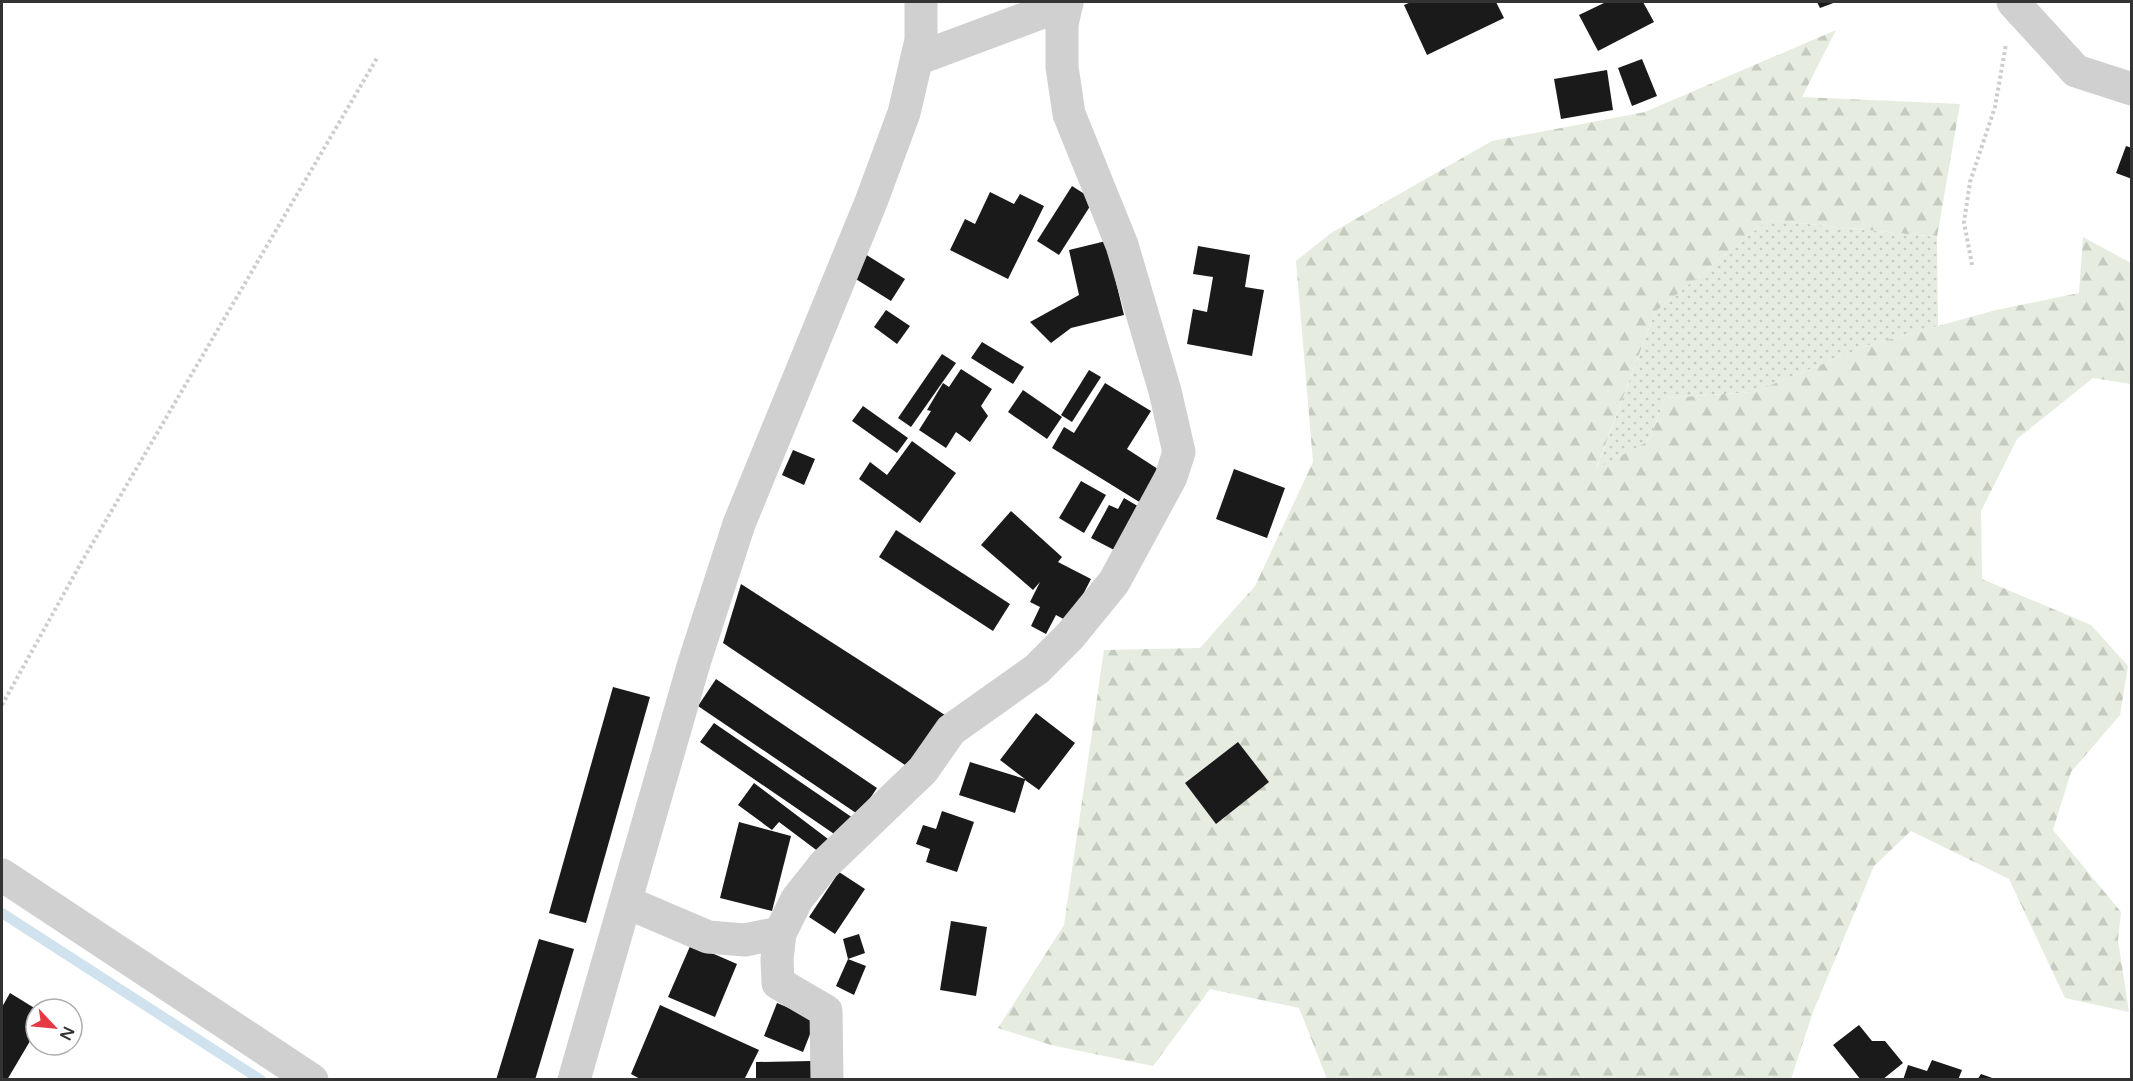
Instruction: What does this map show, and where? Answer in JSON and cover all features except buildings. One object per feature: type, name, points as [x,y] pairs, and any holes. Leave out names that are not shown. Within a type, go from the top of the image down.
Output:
[{"type":"street","points":[[578,1078],[694,663],[739,524],[871,202],[904,113],[921,40],[921,2]]},
{"type":"street","points":[[917,59],[1067,2]]},
{"type":"street","points":[[827,1080],[826,1011],[778,983],[777,959],[780,933],[797,899],[824,865],[923,770],[951,730],[1037,669],[1070,636],[1114,582],[1171,477],[1179,452],[1165,391],[1122,245],[1069,114],[1062,67],[1062,24],[1067,2]]},
{"type":"street","points":[[2009,17],[2076,71],[2132,89]]},
{"type":"street","points":[[2,875],[312,1080]]},
{"type":"street","points":[[626,902],[708,937],[746,940],[780,933]]},
{"type":"path","points":[[1972,265],[1964,222],[1971,182],[1998,96],[2007,53],[2009,17]]},
{"type":"path","points":[[2,705],[93,542],[377,58]]},
{"type":"green space","points":[[1836,30],[1802,97],[1960,104],[1937,237],[1768,220],[1655,312],[1596,469],[1649,441],[1665,398],[1754,392],[1869,345],[1996,310],[2079,293],[2083,237],[2131,263],[2131,384],[2093,378],[2017,439],[1981,511],[1982,579],[2091,625],[2128,666],[2120,715],[2071,772],[2053,830],[2121,912],[2118,940],[2129,1012],[2065,998],[2009,879],[1911,831],[1874,866],[1813,1012],[1791,1079],[1327,1079],[1299,1008],[1210,989],[1153,1066],[1051,1045],[998,1028],[1064,925],[1104,650],[1200,648],[1255,586],[1313,462],[1296,261],[1331,233],[1492,141],[1645,112]]},
{"type":"green space","points":[[1768,220],[1937,237],[1938,326],[1869,345],[1754,392],[1665,398],[1649,441],[1596,470],[1655,312]]},
{"type":"waterway","points":[[2,913],[261,1080]]}]
